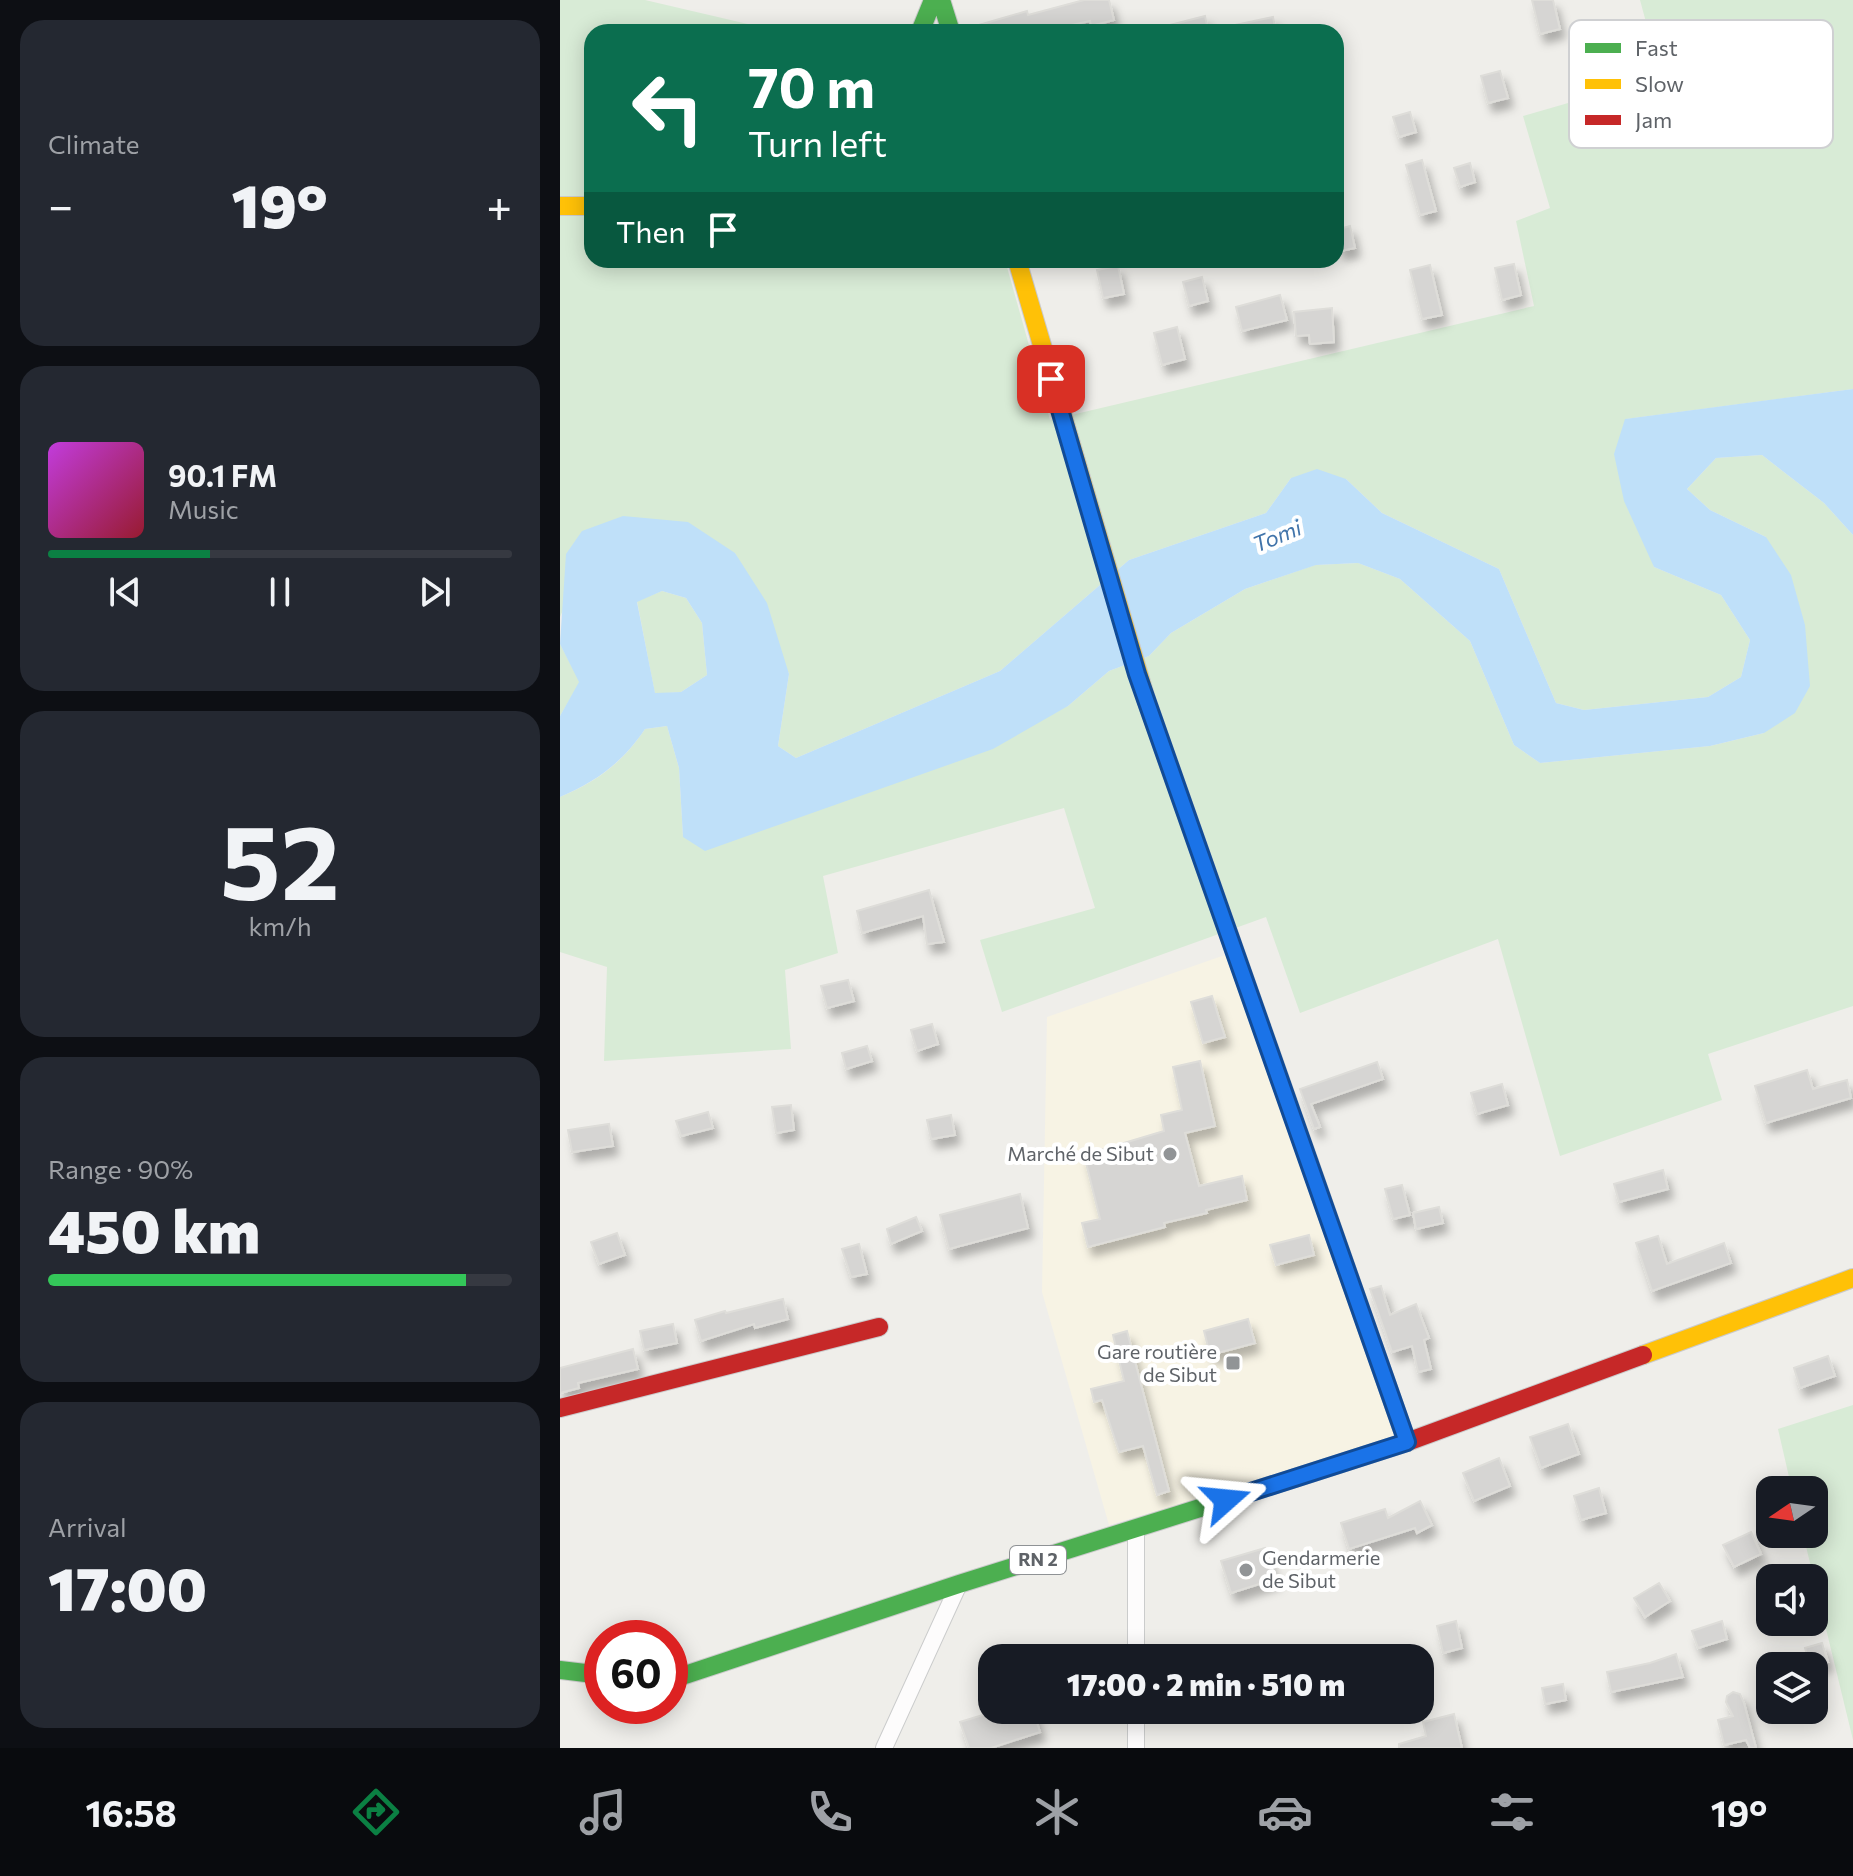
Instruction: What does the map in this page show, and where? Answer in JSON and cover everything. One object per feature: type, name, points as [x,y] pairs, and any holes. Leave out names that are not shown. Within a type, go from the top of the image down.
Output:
[{"type":"main road","points":[[923,24],[933,0]]},
{"type":"main road","points":[[941,0],[948,24]]},
{"type":"main road","points":[[560,206],[584,206]]},
{"type":"main road","points":[[1019,268],[1137,674],[1407,1442]]},
{"type":"main road","name":"RN 2","points":[[688,1674],[959,1584],[1407,1442],[1853,1278]]},
{"type":"main road","points":[[560,1408],[879,1327]]},
{"type":"main road","points":[[560,1670],[584,1673]]},
{"type":"street","points":[[1136,1530],[1136,1644]]},
{"type":"street","points":[[884,1748],[959,1584]]},
{"type":"street","points":[[1136,1724],[1136,1748]]},
{"type":"shaded area","name":"Marché de Sibut","points":[[1225,955],[1396,1441],[1109,1525],[1042,1292],[1047,1017]]},
{"type":"green space","points":[[560,0],[645,0],[748,24],[584,24],[584,268],[1007,268],[1050,420],[1534,306],[1516,221],[1550,208],[1523,116],[1569,103],[1569,148],[1833,148],[1833,20],[1645,20],[1640,0],[1853,0],[1853,389],[1626,419],[1654,567],[1721,595],[1750,640],[1741,677],[1708,697],[1584,710],[1556,703],[1499,569],[1382,513],[1346,479],[1291,478],[1266,513],[1129,560],[1000,671],[796,758],[778,746],[789,674],[735,553],[563,610],[560,617]]},
{"type":"green space","points":[[1762,455],[1824,503],[1853,535],[1853,1006],[1708,1054],[1722,1100],[1560,1156],[1498,939],[1300,1013],[1266,917],[1002,1012],[980,940],[1095,908],[1064,808],[823,876],[838,953],[785,970],[791,1049],[604,1061],[607,967],[560,952],[560,797],[608,770],[645,729],[667,726],[679,768],[683,837],[1068,706],[1109,671],[1149,656],[1171,633],[1245,589],[1315,565],[1358,563],[1400,579],[1470,641],[1514,745],[1540,763],[1710,746],[1764,733],[1766,537],[1710,510],[1687,489],[1716,458]]},
{"type":"green space","points":[[662,591],[686,598],[702,623],[707,675],[681,692],[655,694],[637,601]]},
{"type":"green space","points":[[560,644],[580,682],[560,716]]},
{"type":"green space","points":[[1853,1405],[1853,1740],[1828,1636],[1828,1564],[1810,1564],[1806,1548],[1828,1548],[1828,1476],[1789,1476],[1778,1429]]},
{"type":"water","name":"Tomi","points":[[1853,389],[1853,535],[1824,503],[1762,455],[1716,458],[1687,489],[1710,510],[1766,537],[1791,575],[1805,625],[1810,686],[1795,713],[1764,733],[1710,746],[1540,763],[1514,745],[1470,641],[1400,579],[1358,563],[1316,565],[1245,589],[1171,633],[1149,656],[1109,671],[1068,706],[993,749],[705,851],[683,837],[679,768],[667,726],[645,729],[608,770],[560,797],[560,716],[579,682],[560,644],[566,554],[582,531],[623,516],[688,522],[735,553],[767,603],[789,674],[778,746],[796,758],[1000,671],[1129,560],[1266,513],[1291,478],[1317,469],[1346,479],[1382,513],[1499,569],[1556,703],[1584,710],[1708,697],[1741,677],[1750,640],[1721,595],[1654,567],[1624,501],[1614,454],[1625,419]],"holes":[[[662,591],[686,598],[702,623],[707,675],[681,692],[655,693],[637,602]]]},
{"type":"building","points":[[1084,0],[1109,0],[1114,20],[1099,24],[1091,24],[1090,21],[1076,24],[982,24],[1027,11],[1028,15]]},
{"type":"building","points":[[1532,0],[1553,0],[1560,29],[1540,34]]},
{"type":"building","points":[[1205,16],[1207,24],[1174,24]]},
{"type":"building","points":[[1273,17],[1274,24],[1240,24]]},
{"type":"building","points":[[1500,71],[1508,98],[1488,103],[1481,76]]},
{"type":"building","points":[[1410,112],[1416,132],[1399,137],[1393,117]]},
{"type":"building","points":[[1422,160],[1436,211],[1420,215],[1406,165]]},
{"type":"building","points":[[1470,163],[1475,182],[1460,187],[1454,168]]},
{"type":"building","points":[[1350,226],[1355,248],[1344,250],[1344,228]]},
{"type":"building","points":[[1514,264],[1521,295],[1502,300],[1495,268]]},
{"type":"building","points":[[1430,265],[1442,315],[1422,319],[1410,270]]},
{"type":"building","points":[[1118,268],[1124,294],[1103,298],[1097,270]]},
{"type":"building","points":[[1202,277],[1208,301],[1189,306],[1183,282]]},
{"type":"building","points":[[1280,295],[1287,320],[1242,331],[1236,307]]},
{"type":"building","points":[[1332,308],[1334,342],[1310,344],[1309,335],[1296,336],[1294,312]]},
{"type":"building","points":[[1177,327],[1185,359],[1162,365],[1154,333]]},
{"type":"building","points":[[929,890],[944,942],[927,944],[923,916],[862,933],[857,911]]},
{"type":"building","points":[[848,980],[854,1001],[827,1008],[821,986]]},
{"type":"building","points":[[1212,996],[1225,1037],[1203,1043],[1191,1002]]},
{"type":"building","points":[[932,1024],[938,1044],[917,1051],[911,1030]]},
{"type":"building","points":[[867,1046],[872,1061],[846,1069],[842,1053]]},
{"type":"building","points":[[1200,1061],[1215,1126],[1185,1133],[1199,1186],[1242,1176],[1247,1200],[1164,1223],[1165,1227],[1088,1247],[1082,1223],[1100,1219],[1084,1155],[1164,1131],[1161,1115],[1182,1110],[1173,1067]]},
{"type":"building","points":[[1377,1062],[1383,1079],[1311,1104],[1320,1127],[1314,1129],[1300,1089]]},
{"type":"building","points":[[1807,1070],[1813,1089],[1847,1080],[1851,1098],[1766,1123],[1755,1086]]},
{"type":"building","points":[[1502,1084],[1508,1105],[1477,1114],[1471,1093]]},
{"type":"building","points":[[791,1105],[794,1130],[776,1133],[772,1107]]},
{"type":"building","points":[[708,1112],[713,1128],[681,1136],[676,1121]]},
{"type":"building","points":[[951,1115],[955,1135],[931,1139],[927,1120]]},
{"type":"building","points":[[609,1124],[613,1146],[572,1152],[568,1130]]},
{"type":"building","points":[[1663,1170],[1668,1189],[1619,1202],[1614,1184]]},
{"type":"building","points":[[1402,1185],[1410,1215],[1393,1219],[1385,1189]]},
{"type":"building","points":[[1020,1194],[1028,1228],[949,1249],[940,1215]]},
{"type":"building","points":[[1439,1207],[1443,1223],[1416,1229],[1413,1213]]},
{"type":"building","points":[[916,1217],[922,1231],[891,1244],[887,1229]]},
{"type":"building","points":[[617,1233],[625,1255],[599,1264],[591,1242]]},
{"type":"building","points":[[1309,1235],[1314,1255],[1276,1265],[1270,1245]]},
{"type":"building","points":[[1658,1236],[1667,1264],[1724,1243],[1731,1263],[1652,1291],[1636,1243]]},
{"type":"building","points":[[859,1244],[867,1274],[851,1277],[842,1249]]},
{"type":"building","points":[[1381,1286],[1390,1315],[1416,1304],[1429,1338],[1424,1340],[1431,1369],[1418,1372],[1412,1346],[1392,1352],[1370,1289]]},
{"type":"building","points":[[783,1299],[788,1319],[755,1328],[754,1324],[701,1341],[695,1320]]},
{"type":"building","points":[[1248,1319],[1255,1343],[1210,1355],[1204,1331]]},
{"type":"building","points":[[673,1324],[677,1343],[644,1350],[640,1331]]},
{"type":"building","points":[[1127,1331],[1169,1491],[1157,1495],[1143,1446],[1119,1452],[1102,1400],[1094,1402],[1091,1389],[1124,1381],[1113,1335]]},
{"type":"building","points":[[633,1349],[638,1369],[578,1383],[579,1388],[560,1393],[560,1368]]},
{"type":"building","points":[[1828,1356],[1835,1376],[1800,1388],[1794,1368]]},
{"type":"building","points":[[1568,1424],[1579,1454],[1541,1468],[1530,1437]]},
{"type":"building","points":[[1499,1458],[1510,1486],[1474,1501],[1463,1473]]},
{"type":"building","points":[[1599,1488],[1606,1513],[1581,1520],[1574,1496]]},
{"type":"building","points":[[1420,1501],[1432,1525],[1417,1533],[1415,1528],[1349,1549],[1341,1523],[1385,1509],[1388,1518]]},
{"type":"building","points":[[1751,1532],[1761,1554],[1734,1567],[1723,1545]]},
{"type":"building","points":[[1265,1548],[1275,1579],[1231,1593],[1221,1561]]},
{"type":"building","points":[[1659,1583],[1670,1601],[1645,1617],[1634,1598]]},
{"type":"building","points":[[1456,1621],[1462,1648],[1443,1653],[1437,1626]]},
{"type":"building","points":[[1722,1621],[1727,1639],[1698,1648],[1692,1631]]},
{"type":"building","points":[[1822,1643],[1825,1652],[1806,1652],[1805,1648]]},
{"type":"building","points":[[1676,1654],[1683,1677],[1611,1692],[1607,1672]]},
{"type":"building","points":[[1563,1684],[1566,1700],[1545,1704],[1542,1688]]},
{"type":"building","points":[[1733,1692],[1740,1694],[1744,1703],[1756,1748],[1750,1748],[1746,1740],[1724,1745],[1718,1720],[1733,1716],[1726,1702],[1727,1696]]},
{"type":"building","points":[[1454,1714],[1462,1748],[1399,1748],[1399,1744],[1426,1736],[1423,1724],[1434,1724],[1434,1719]]},
{"type":"building","points":[[978,1716],[978,1724],[1037,1724],[1040,1732],[991,1748],[969,1748],[960,1722]]},
{"type":"traffic: fast","points":[[923,24],[933,0]]},
{"type":"traffic: fast","points":[[941,0],[948,24]]},
{"type":"traffic: fast","points":[[1146,699],[1309,1162]]},
{"type":"traffic: fast","points":[[688,1674],[1295,1478]]},
{"type":"traffic: fast","points":[[560,1670],[584,1673]]},
{"type":"traffic: slow","points":[[560,206],[584,206]]},
{"type":"traffic: slow","points":[[1019,268],[1146,699]]},
{"type":"traffic: slow","points":[[1309,1162],[1407,1442]]},
{"type":"traffic: slow","points":[[1643,1355],[1853,1278]]},
{"type":"traffic: jam","points":[[560,1408],[879,1327]]},
{"type":"traffic: jam","points":[[1295,1478],[1407,1442],[1643,1355]]},
{"type":"place","name":"Marché de Sibut","points":[[1170,1154]]},
{"type":"place","name":"Gare routière de Sibut","points":[[1233,1363]]},
{"type":"place","name":"Gendarmerie de Sibut","points":[[1246,1570]]},
{"type":"route","points":[[1051,379],[1137,674],[1407,1442],[1226,1500]]}]
